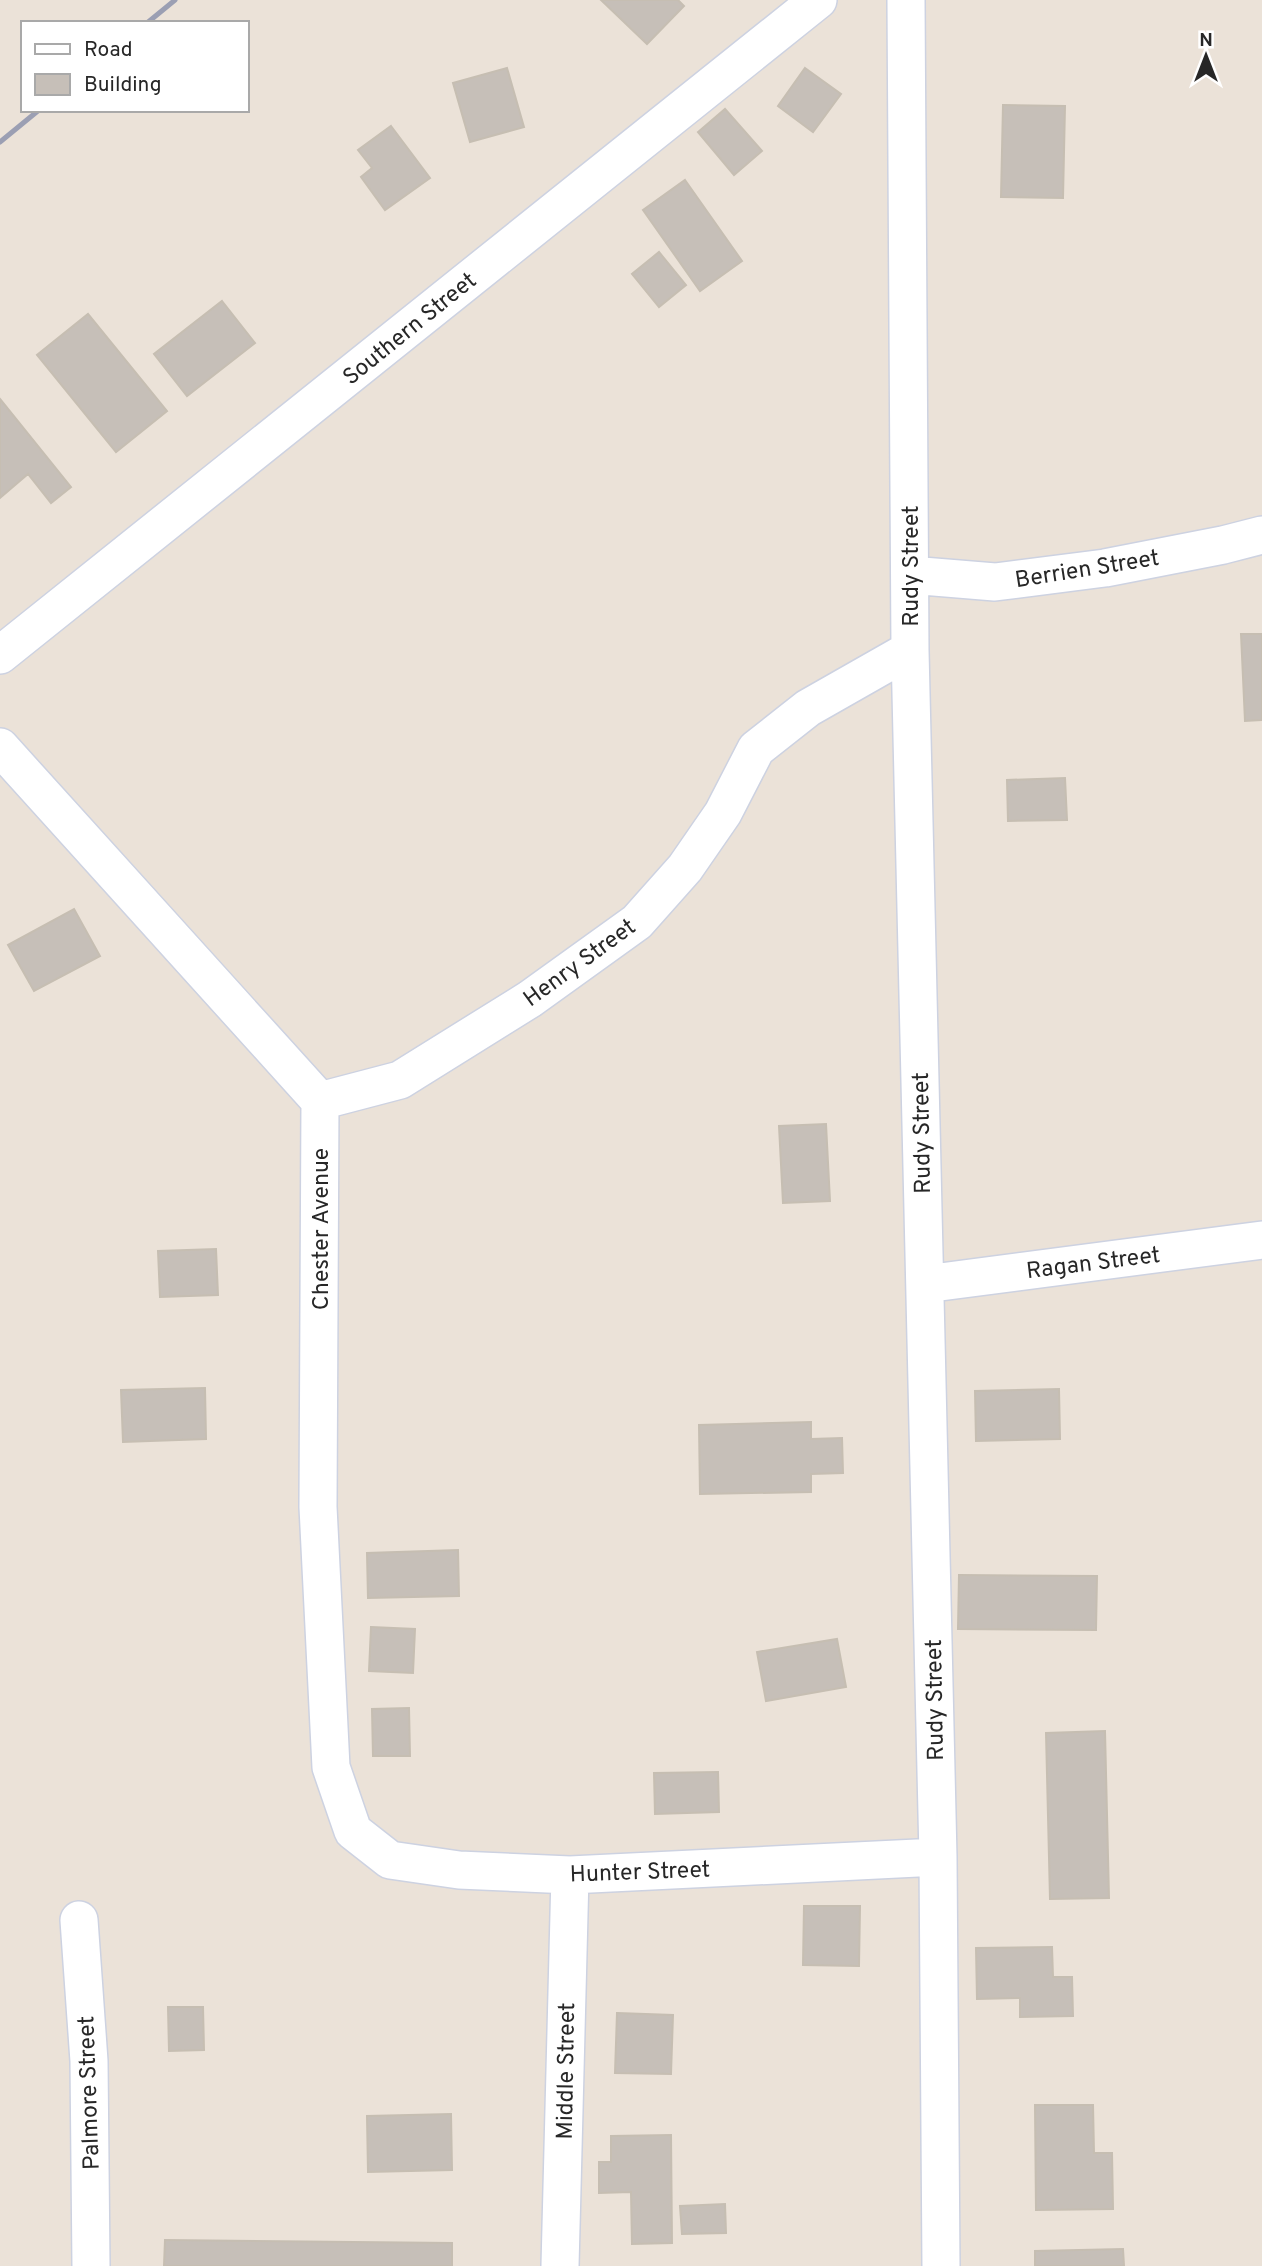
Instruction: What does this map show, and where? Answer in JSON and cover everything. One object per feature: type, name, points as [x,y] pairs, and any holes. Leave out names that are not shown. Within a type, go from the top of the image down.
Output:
[{"type":"street","name":"Southern Street","points":[[0,655],[818,0]]},
{"type":"street","name":"Rudy Street","points":[[906,0],[910,650],[938,1857],[941,2266]]},
{"type":"street","name":"Berrien Street","points":[[910,575],[995,582],[1105,568],[1262,535]]},
{"type":"street","name":"Henry Street","points":[[320,1101],[400,1080],[530,999],[638,922],[685,868],[723,813],[756,749],[808,708],[910,650]]},
{"type":"street","points":[[0,747],[320,1101]]},
{"type":"street","name":"Chester Avenue","points":[[320,1101],[318,1507],[331,1766],[353,1831]]},
{"type":"street","name":"Ragan Street","points":[[925,1284],[1262,1240]]},
{"type":"street","name":"Hunter Street","points":[[353,1831],[390,1860],[459,1870],[570,1875],[938,1857]]},
{"type":"street","name":"Middle Street","points":[[560,2266],[570,1875]]},
{"type":"street","name":"Palmore Street","points":[[79,1920],[89,2061],[91,2266]]},
{"type":"building","points":[[601,0],[678,0],[684,6],[647,44]]},
{"type":"building","points":[[507,68],[524,127],[470,142],[453,83]]},
{"type":"building","points":[[805,68],[841,94],[813,132],[778,106]]},
{"type":"building","points":[[1003,105],[1065,106],[1063,198],[1001,197]]},
{"type":"building","points":[[725,109],[762,151],[734,175],[698,132]]},
{"type":"building","points":[[391,126],[430,178],[385,210],[361,177],[372,168],[358,150]]},
{"type":"building","points":[[685,180],[742,261],[700,291],[643,210]]},
{"type":"building","points":[[659,252],[686,285],[659,307],[632,274]]},
{"type":"building","points":[[222,301],[255,343],[187,396],[154,354]]},
{"type":"building","points":[[88,314],[167,411],[116,452],[37,355]]},
{"type":"building","points":[[0,399],[71,487],[51,503],[28,474],[0,498]]},
{"type":"building","points":[[1241,634],[1262,634],[1262,720],[1245,721]]},
{"type":"building","points":[[1065,778],[1067,820],[1008,821],[1007,780]]},
{"type":"building","points":[[74,909],[100,956],[34,991],[8,945]]},
{"type":"building","points":[[826,1124],[830,1201],[783,1203],[779,1126]]},
{"type":"building","points":[[216,1249],[218,1295],[160,1297],[158,1251]]},
{"type":"building","points":[[205,1388],[206,1439],[123,1442],[121,1390]]},
{"type":"building","points":[[1059,1389],[1060,1439],[976,1441],[975,1391]]},
{"type":"building","points":[[811,1422],[811,1439],[842,1438],[843,1473],[811,1474],[811,1492],[700,1494],[699,1425]]},
{"type":"building","points":[[458,1550],[459,1596],[368,1598],[367,1553]]},
{"type":"building","points":[[959,1575],[1097,1576],[1096,1630],[958,1629]]},
{"type":"building","points":[[371,1627],[415,1629],[413,1673],[369,1671]]},
{"type":"building","points":[[837,1639],[846,1687],[766,1701],[757,1652]]},
{"type":"building","points":[[409,1708],[410,1756],[373,1756],[372,1709]]},
{"type":"building","points":[[1105,1731],[1109,1898],[1050,1899],[1046,1733]]},
{"type":"building","points":[[718,1772],[719,1812],[655,1814],[654,1773]]},
{"type":"building","points":[[804,1906],[860,1906],[859,1966],[803,1965]]},
{"type":"building","points":[[1052,1947],[1053,1977],[1072,1977],[1073,2016],[1020,2017],[1020,1998],[977,1999],[976,1948]]},
{"type":"building","points":[[168,2007],[203,2007],[204,2050],[169,2051]]},
{"type":"building","points":[[617,2013],[673,2015],[671,2074],[615,2073]]},
{"type":"building","points":[[1035,2105],[1093,2105],[1094,2153],[1112,2153],[1113,2209],[1036,2210]]},
{"type":"building","points":[[451,2114],[452,2170],[368,2172],[367,2116]]},
{"type":"building","points":[[671,2135],[672,2243],[632,2244],[631,2192],[599,2193],[599,2162],[611,2162],[611,2136]]},
{"type":"building","points":[[725,2204],[726,2233],[682,2234],[680,2206]]},
{"type":"building","points":[[165,2240],[452,2243],[452,2266],[164,2266]]},
{"type":"building","points":[[1123,2249],[1124,2266],[1035,2266],[1035,2251]]},
{"type":"railway","points":[[149,21],[175,0]]},
{"type":"railway","points":[[0,142],[37,112]]}]
